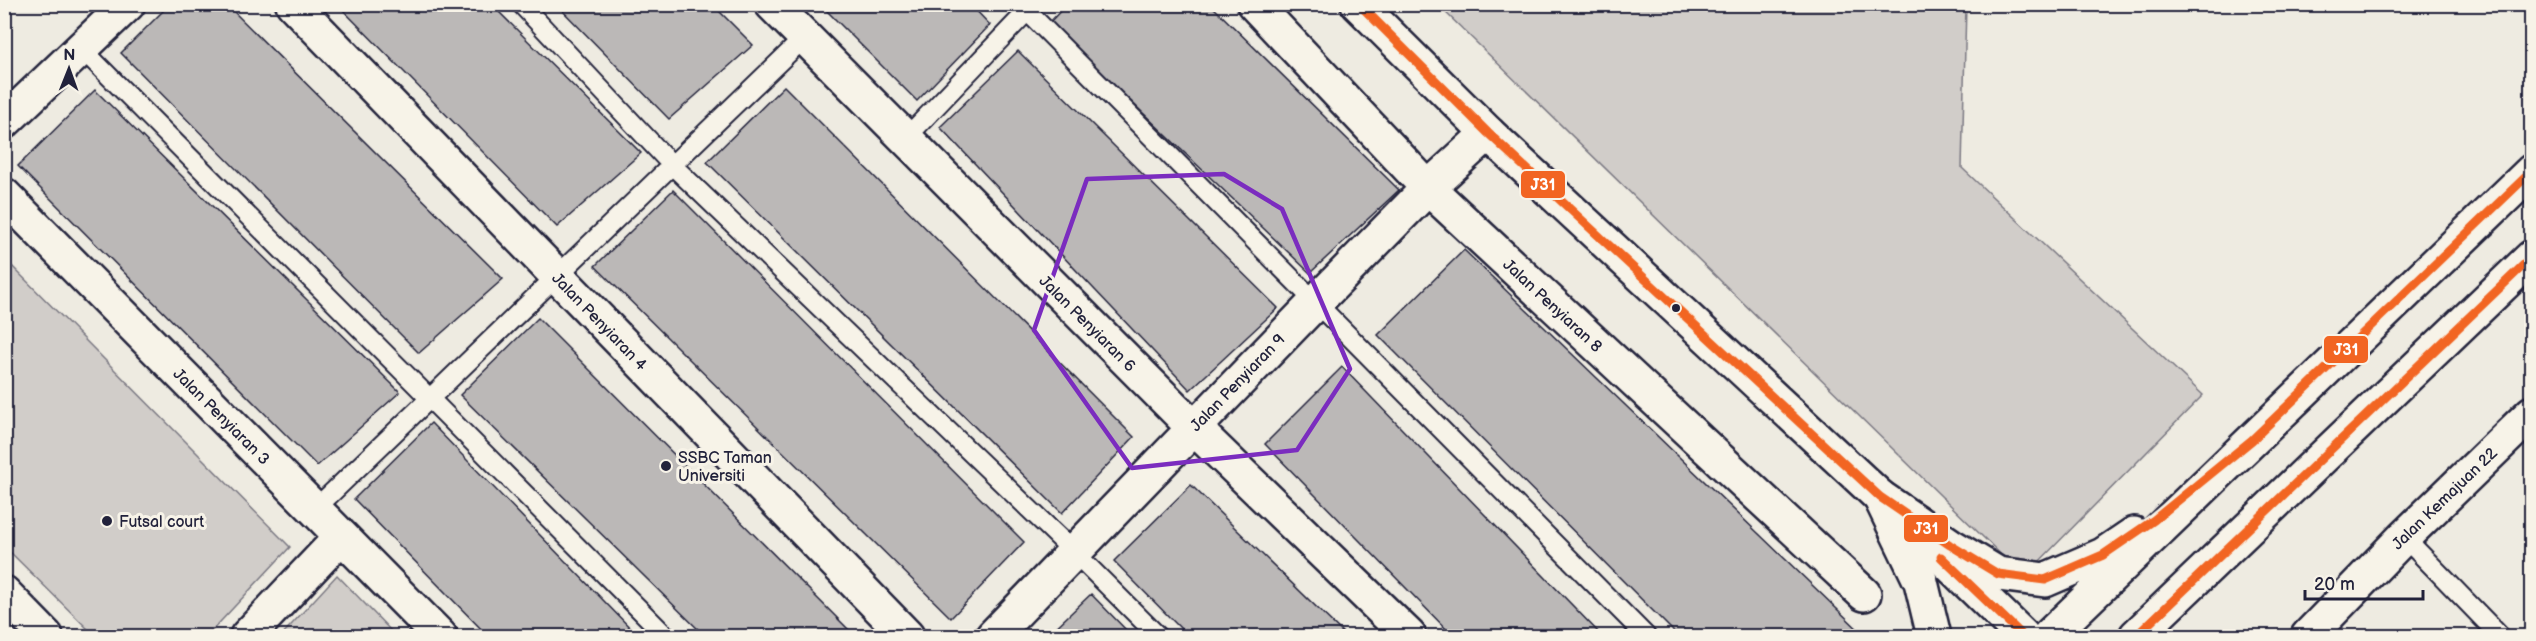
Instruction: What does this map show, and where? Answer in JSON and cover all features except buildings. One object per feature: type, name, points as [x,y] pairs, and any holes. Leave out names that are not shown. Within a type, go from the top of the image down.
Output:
[{"type":"street","points":[[4,122],[129,4]]},
{"type":"street","name":"Jalan Penyiaran 4","points":[[293,4],[908,636]]},
{"type":"street","name":"Jalan Penyiaran 6","points":[[772,4],[1192,427],[1409,636]]},
{"type":"street","name":"Jalan Penyiaran 8","points":[[1254,4],[1428,188],[1864,594]]},
{"type":"street","points":[[1358,4],[1488,133],[1880,497],[2023,636]]},
{"type":"street","name":"Jalan Penyiaran 9","points":[[993,636],[1192,427],[1428,188],[1488,133]]},
{"type":"street","points":[[2049,636],[2532,171]]},
{"type":"street","name":"Jalan Penyiaran 3","points":[[4,195],[440,636]]},
{"type":"street","points":[[2136,636],[2532,256]]},
{"type":"street","name":"Jalan Kemajuan 22","points":[[2308,636],[2404,537],[2530,420]]},
{"type":"street","points":[[1880,497],[1950,545],[1998,574],[2045,580],[2103,555],[2154,520],[2252,440]]},
{"type":"street","points":[[1880,497],[1921,582],[1934,636]]},
{"type":"street","points":[[248,636],[341,537]]},
{"type":"street","points":[[4,593],[46,636]]},
{"type":"lane","points":[[521,4],[672,165],[1074,552],[1158,636]]},
{"type":"lane","points":[[904,139],[1027,7],[1315,303],[1646,636]]},
{"type":"lane","points":[[314,510],[804,38]]},
{"type":"lane","points":[[82,49],[666,636]]},
{"type":"lane","points":[[2404,537],[2500,636]]},
{"type":"highlighted area","points":[[1224,174],[1282,209],[1350,369],[1297,450],[1132,468],[1034,330],[1087,179]]},
{"type":"shaded area","points":[[1438,5],[1966,5],[1962,168],[2203,395],[2024,577]]},
{"type":"shaded area","points":[[4,258],[290,547],[207,636],[95,636],[5,547]]},
{"type":"shaded area","points":[[337,575],[396,636],[281,636]]},
{"type":"transit line","name":"J31","points":[[1359,4],[1488,133],[1880,497],[1950,545],[1998,574],[2045,580],[2103,555],[2154,520],[2252,440],[2532,171]]},
{"type":"transit line","name":"J31","points":[[2136,636],[2532,257]]},
{"type":"transit line","name":"J31","points":[[1941,557],[2023,636]]},
{"type":"place","name":"SSBC Taman Universiti","points":[[666,466]]},
{"type":"place","name":"Futsal court","points":[[107,521]]}]
